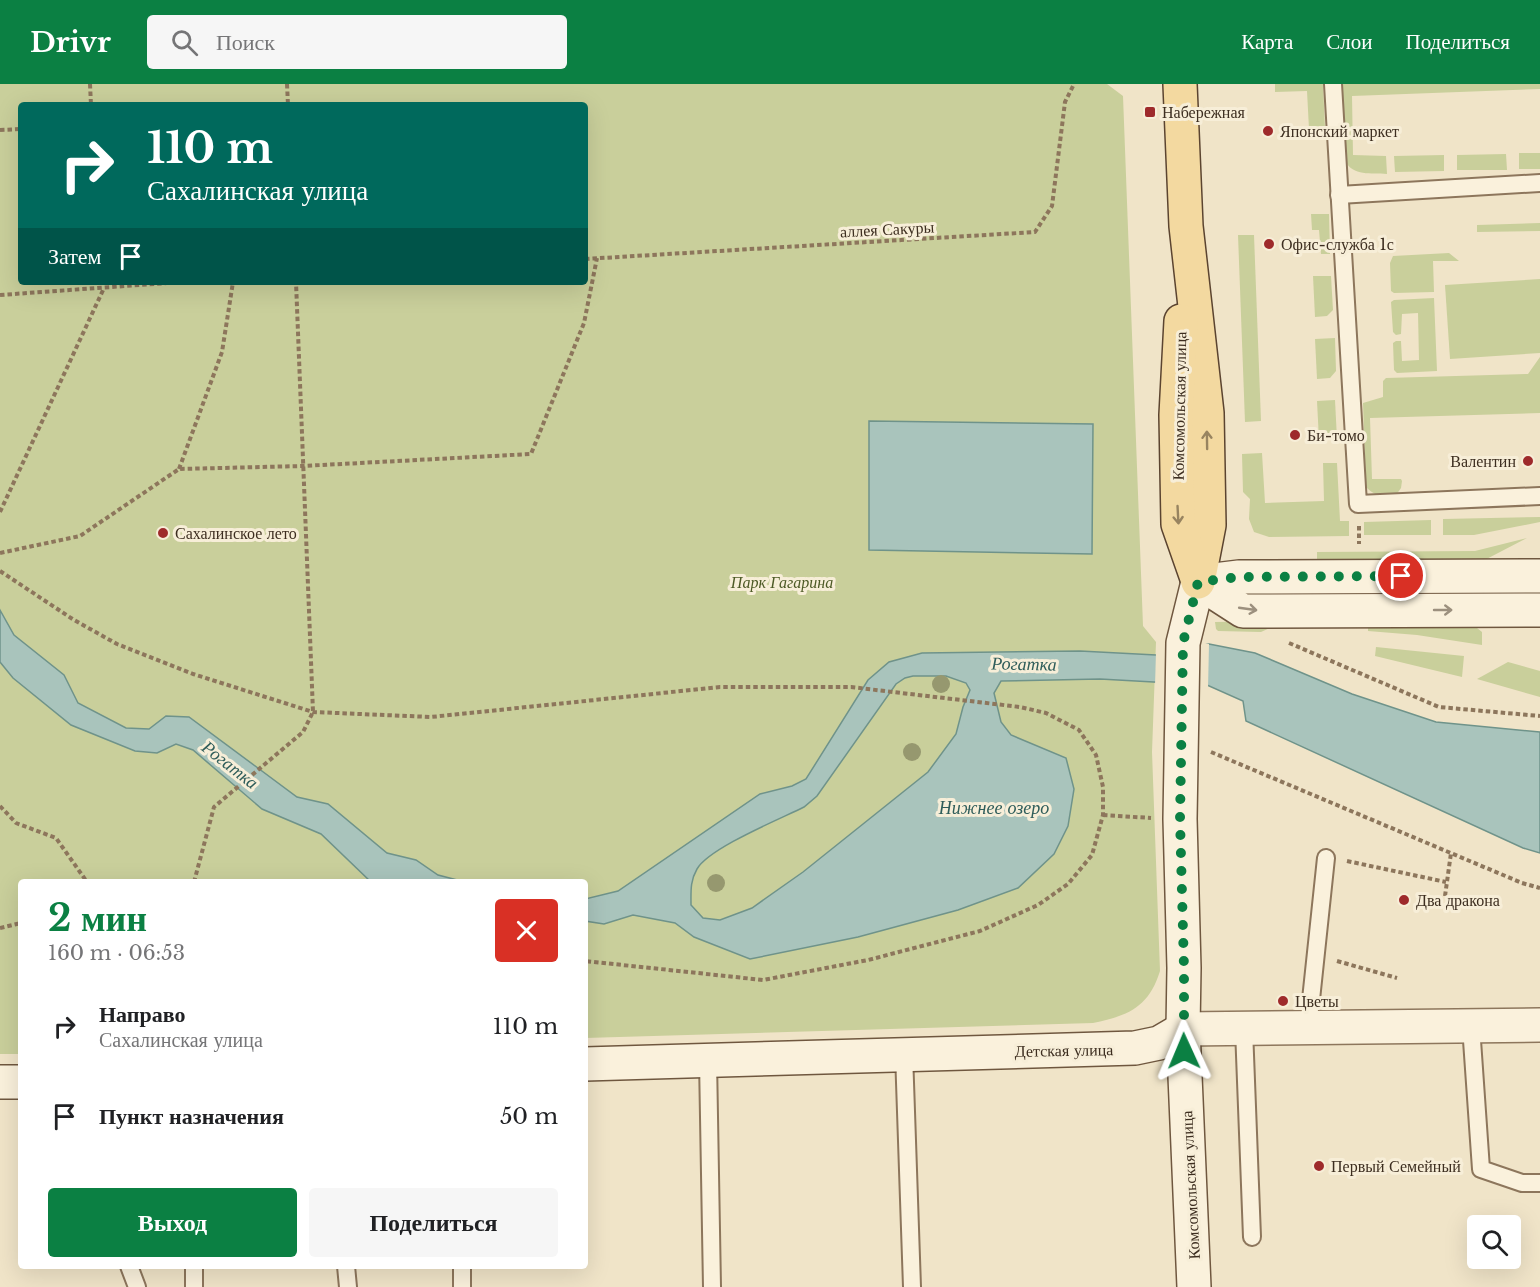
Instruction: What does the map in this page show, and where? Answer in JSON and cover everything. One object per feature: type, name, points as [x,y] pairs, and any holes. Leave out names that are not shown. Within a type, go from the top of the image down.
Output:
[{"type":"main road","name":"Комсомольская улица","points":[[1180,84],[1186,226],[1207,413],[1209,525],[1198,582]]},
{"type":"street","points":[[1198,582],[1239,577],[1540,576]]},
{"type":"street","points":[[1198,582],[1243,611],[1540,610]]},
{"type":"street","name":"Комсомольская улица","points":[[1194,1287],[1183,1029],[1184,968],[1180,819],[1183,643],[1198,582]]},
{"type":"street","name":"Детская улица","points":[[588,1064],[1135,1048],[1159,1043],[1183,1029],[1540,1025]]},
{"type":"street","points":[[0,1082],[18,1082]]},
{"type":"lane","points":[[1333,84],[1358,504],[1540,495]]},
{"type":"lane","points":[[1340,195],[1540,183]]},
{"type":"lane","points":[[1308,1028],[1326,858]]},
{"type":"lane","points":[[1472,1026],[1481,1169],[1522,1183],[1540,1183]]},
{"type":"lane","points":[[1244,1029],[1252,1237]]},
{"type":"lane","points":[[904,1053],[912,1287]]},
{"type":"lane","points":[[708,1060],[712,1287]]},
{"type":"lane","points":[[130,1269],[137,1287]]},
{"type":"lane","points":[[194,1269],[194,1287]]},
{"type":"lane","points":[[346,1269],[348,1287]]},
{"type":"lane","points":[[462,1269],[462,1287]]},
{"type":"path","points":[[90,84],[91,102]]},
{"type":"path","points":[[286,84],[288,102]]},
{"type":"path","name":"аллея Сакуры","points":[[588,259],[1035,232],[1053,206],[1065,102],[1074,84]]},
{"type":"path","points":[[0,130],[18,129]]},
{"type":"path","points":[[0,553],[80,536],[179,469],[303,466],[531,453],[584,323],[597,258]]},
{"type":"path","points":[[0,295],[142,285]]},
{"type":"path","points":[[179,469],[222,352],[233,285]]},
{"type":"path","points":[[195,879],[214,807],[303,732],[313,712],[296,285]]},
{"type":"path","points":[[0,512],[104,288]]},
{"type":"path","points":[[0,571],[74,620],[117,644],[193,674],[313,712],[431,717],[720,687],[851,687],[1020,707],[1046,713],[1079,730],[1096,755],[1103,787],[1103,814],[1092,855],[1068,884],[1038,905],[980,932],[868,960],[763,980],[588,961]]},
{"type":"path","points":[[1280,639],[1439,707],[1540,716]]},
{"type":"path","points":[[1202,748],[1522,883],[1540,888]]},
{"type":"path","points":[[0,806],[16,823],[56,838],[85,879]]},
{"type":"path","points":[[1103,814],[1154,818]]},
{"type":"path","points":[[1445,896],[1451,853]]},
{"type":"path","points":[[1326,858],[1446,882]]},
{"type":"path","points":[[0,928],[18,924]]},
{"type":"path","points":[[1316,955],[1397,978]]},
{"type":"green space","name":"Парк Гагарина","points":[[0,84],[1107,84],[1123,96],[1143,626],[1156,642],[1152,752],[1160,971],[1150,993],[1136,1008],[1117,1017],[1093,1023],[588,1038],[588,879],[18,879],[18,1054],[0,1054]]},
{"type":"green space","points":[[1275,84],[1323,84],[1325,128],[1309,129],[1307,91],[1275,92]]},
{"type":"green space","points":[[1339,84],[1540,84],[1540,89],[1352,96],[1353,155],[1386,156],[1387,174],[1358,171],[1348,166],[1345,161]]},
{"type":"green space","points":[[1519,153],[1540,153],[1540,169],[1519,169]]},
{"type":"green space","points":[[1506,154],[1507,170],[1457,170],[1457,155]]},
{"type":"green space","points":[[1444,155],[1444,171],[1395,172],[1394,156]]},
{"type":"green space","points":[[1311,214],[1329,214],[1330,254],[1321,254],[1319,230],[1312,230]]},
{"type":"green space","points":[[1540,223],[1540,231],[1477,232],[1477,225]]},
{"type":"green space","points":[[1238,235],[1254,235],[1261,421],[1245,422]]},
{"type":"green space","points":[[1449,253],[1459,261],[1433,261],[1434,292],[1394,293],[1391,291],[1390,263],[1393,256]]},
{"type":"green space","points":[[1313,276],[1331,276],[1333,310],[1327,316],[1315,317]]},
{"type":"green space","points":[[1540,279],[1540,353],[1450,359],[1445,285]]},
{"type":"green space","points":[[1434,298],[1437,371],[1397,373],[1394,370],[1393,343],[1396,341],[1401,341],[1402,361],[1419,360],[1418,313],[1402,314],[1401,334],[1396,335],[1393,332],[1391,302]]},
{"type":"green space","points":[[1335,338],[1336,371],[1330,378],[1317,379],[1315,339]]},
{"type":"green space","points":[[1540,357],[1540,413],[1370,418],[1372,479],[1401,479],[1402,481],[1401,488],[1396,495],[1376,494],[1366,487],[1363,403],[1383,397],[1383,381],[1386,378],[1528,374]]},
{"type":"green space","points":[[1335,400],[1337,439],[1319,440],[1317,401]]},
{"type":"green space","points":[[1262,453],[1265,503],[1324,501],[1323,463],[1337,463],[1340,521],[1349,521],[1349,536],[1269,537],[1254,532],[1249,519],[1250,499],[1243,492],[1242,454]]},
{"type":"green space","points":[[1540,517],[1540,522],[1474,535],[1443,535],[1443,519]]},
{"type":"green space","points":[[1431,520],[1431,535],[1364,535],[1364,522]]},
{"type":"green space","points":[[1527,538],[1475,565],[1317,566],[1317,552],[1475,551]]},
{"type":"green space","points":[[1467,620],[1482,632],[1482,645],[1417,635],[1368,631],[1368,621]]},
{"type":"green space","points":[[1276,621],[1274,626],[1261,632],[1218,631],[1215,622]]},
{"type":"green space","points":[[1376,647],[1464,656],[1462,677],[1375,656]]},
{"type":"green space","points":[[1508,662],[1540,671],[1540,697],[1477,679]]},
{"type":"water","points":[[869,421],[1093,424],[1092,554],[869,550]]},
{"type":"water","name":"Рогатка","points":[[0,610],[14,635],[64,675],[78,703],[126,728],[149,729],[166,716],[189,717],[297,797],[328,804],[387,853],[416,860],[438,875],[453,879],[368,879],[321,834],[262,809],[193,750],[176,744],[157,753],[135,751],[71,725],[13,678],[0,662]]},
{"type":"water","points":[[1209,644],[1255,653],[1352,694],[1436,722],[1540,732],[1540,853],[1523,848],[1246,721],[1243,701],[1207,685],[1100,679],[1001,681],[994,693],[1001,722],[1011,735],[1066,758],[1074,789],[1068,826],[1054,854],[1018,888],[958,910],[858,937],[750,959],[694,937],[675,923],[633,915],[604,924],[588,921],[588,898],[618,891],[760,794],[792,786],[806,779],[868,680],[889,662],[922,653],[1080,651],[1156,655]],"holes":[[[913,676],[946,676],[966,683],[970,690],[956,734],[928,772],[803,872],[752,908],[720,920],[703,918],[691,905],[692,882],[697,869],[704,861],[730,843],[804,807],[817,796],[896,684]]]},
{"type":"pier","points":[[1196,644],[1209,644],[1208,689],[1155,686],[1156,652]]},
{"type":"place","name":"Набережная","points":[[1150,112]]},
{"type":"place","name":"Японский маркет","points":[[1268,131]]},
{"type":"place","name":"Офис-служба 1с","points":[[1269,244]]},
{"type":"place","name":"Би-томо","points":[[1295,435]]},
{"type":"place","name":"Валентин","points":[[1528,461]]},
{"type":"place","name":"Сахалинское лето","points":[[163,533]]},
{"type":"place","name":"Два дракона","points":[[1404,900]]},
{"type":"place","name":"Цветы","points":[[1283,1001]]},
{"type":"place","name":"Первый Семейный","points":[[1319,1166]]},
{"type":"route","points":[[1184,1051],[1180,819],[1181,704],[1183,643],[1198,582],[1239,577],[1401,576]]},
{"type":"water label","name":"Нижнее озеро","points":[[994,808]]}]
